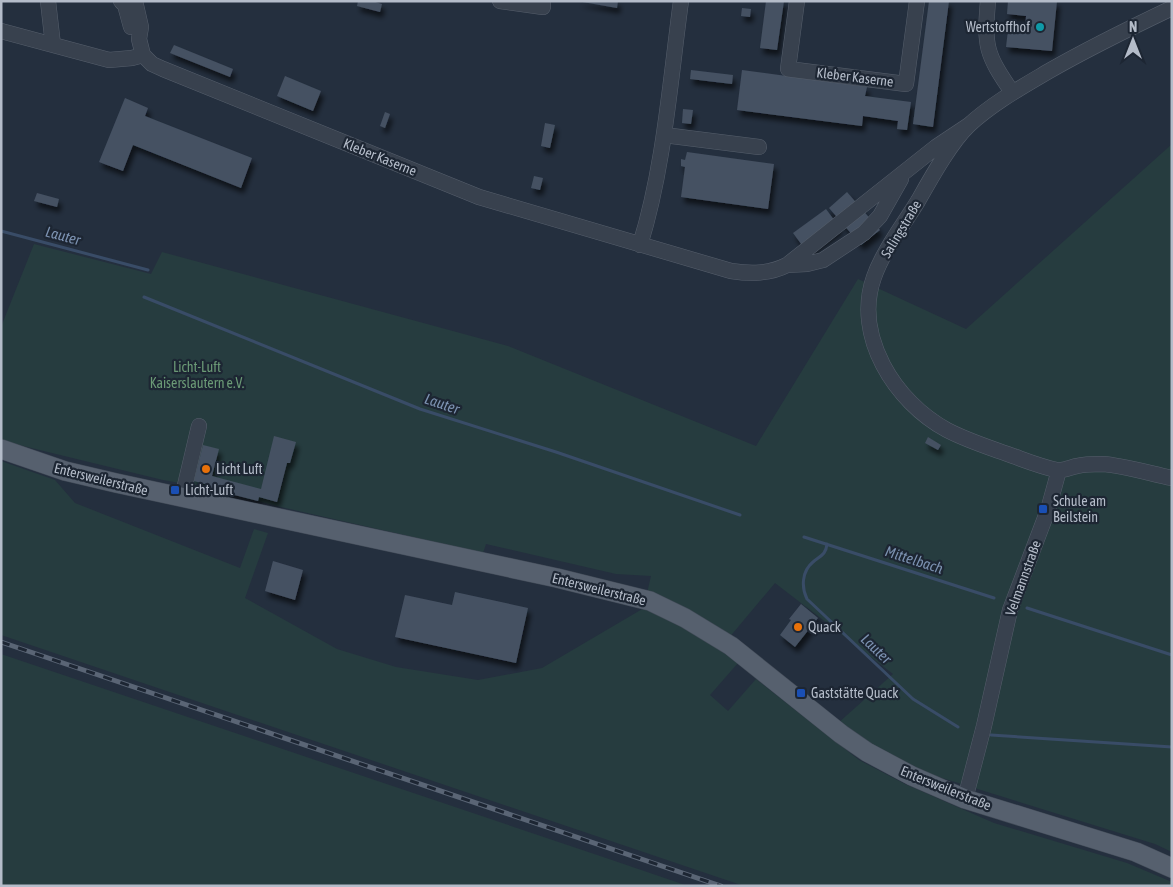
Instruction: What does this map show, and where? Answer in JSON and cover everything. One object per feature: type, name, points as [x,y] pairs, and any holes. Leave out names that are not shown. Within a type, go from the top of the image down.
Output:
[{"type":"main road","name":"Entersweilerstraße","points":[[1,449],[65,471],[182,498],[557,578],[650,602],[685,618],[731,646],[841,734],[867,752],[912,776],[965,799],[1136,852],[1172,868]]},
{"type":"street","points":[[48,1],[53,45]]},
{"type":"street","points":[[121,1],[125,5],[132,30],[139,39]]},
{"type":"street","points":[[1,31],[109,60],[132,58],[143,55],[139,39],[141,27],[135,1]]},
{"type":"street","points":[[500,1],[543,6],[543,1]]},
{"type":"street","points":[[640,246],[649,214],[664,134],[680,1]]},
{"type":"street","name":"Kleber Kaserne","points":[[797,1],[788,69],[906,84],[917,1]]},
{"type":"street","points":[[988,1],[985,32],[988,49],[995,67],[1012,92]]},
{"type":"street","name":"Salingstraße","points":[[1059,470],[966,439],[930,420],[900,391],[885,369],[874,346],[868,318],[868,298],[875,276],[932,178],[968,125],[1012,92],[1099,43],[1172,8]]},
{"type":"street","name":"Kleber Kaserne","points":[[143,55],[152,64],[163,69],[479,197],[640,246],[731,271],[744,273],[770,272],[787,265]]},
{"type":"street","points":[[787,265],[936,147],[968,125]]},
{"type":"street","points":[[664,134],[759,147]]},
{"type":"street","points":[[787,265],[807,264],[823,260],[864,233],[880,216],[908,170]]},
{"type":"street","points":[[182,498],[199,426]]},
{"type":"street","points":[[1059,470],[1079,465],[1104,464],[1172,478]]},
{"type":"street","name":"Velmannstraße","points":[[965,799],[984,726],[1010,610],[1048,510],[1059,470]]},
{"type":"green space","name":"Licht-Luft Kaiserslautern e.V.","points":[[1172,144],[1172,852],[1155,844],[913,769],[837,724],[893,674],[775,583],[728,639],[647,593],[651,576],[616,574],[486,544],[483,553],[281,507],[207,488],[163,480],[1,439],[1,327],[34,244],[151,274],[162,252],[508,346],[756,446],[858,279],[966,329]]},
{"type":"green space","points":[[1,461],[55,480],[75,503],[240,568],[254,529],[268,533],[245,598],[337,649],[396,667],[478,680],[542,668],[644,608],[680,624],[738,663],[710,695],[728,711],[756,679],[859,760],[905,784],[994,823],[1127,863],[1172,882],[1172,886],[744,886],[1,635]]},
{"type":"green space","points":[[1,654],[609,859],[688,886],[1,886]]},
{"type":"building","points":[[358,1],[372,1],[382,4],[380,12],[357,6]]},
{"type":"building","points":[[577,1],[618,1],[617,8]]},
{"type":"building","points":[[766,1],[784,1],[777,50],[760,48]]},
{"type":"building","points":[[929,1],[949,1],[933,127],[913,124]]},
{"type":"building","name":"Wertstoffhof","points":[[1008,1],[1057,1],[1052,51],[1006,47],[1008,30],[1025,31],[1026,16],[1007,14]]},
{"type":"building","points":[[742,8],[751,9],[750,17],[741,16]]},
{"type":"building","points":[[174,45],[233,69],[230,77],[170,53]]},
{"type":"building","points":[[691,70],[733,75],[732,84],[690,79]]},
{"type":"building","points":[[742,70],[867,87],[865,96],[911,102],[907,130],[897,129],[898,121],[863,116],[862,126],[737,110]]},
{"type":"building","points":[[285,76],[321,91],[313,111],[277,96]]},
{"type":"building","points":[[125,98],[148,108],[145,116],[252,158],[241,188],[133,145],[123,171],[99,162]]},
{"type":"building","points":[[683,109],[693,110],[691,124],[682,123]]},
{"type":"building","points":[[385,112],[390,114],[385,128],[380,126]]},
{"type":"building","points":[[545,123],[555,125],[550,148],[541,146]]},
{"type":"building","points":[[687,152],[774,164],[768,209],[681,197],[685,167],[681,166],[681,159],[685,160]]},
{"type":"building","points":[[534,176],[543,178],[540,190],[531,188]]},
{"type":"building","points":[[847,192],[880,230],[861,245],[829,208]]},
{"type":"building","points":[[37,193],[59,199],[57,207],[34,201]]},
{"type":"building","points":[[826,209],[840,228],[807,252],[793,233]]},
{"type":"building","points":[[274,436],[296,442],[290,463],[287,463],[277,502],[259,497],[258,501],[207,488],[208,485],[194,481],[203,445],[219,449],[212,476],[261,489]]},
{"type":"building","points":[[928,437],[941,445],[938,450],[925,443]]},
{"type":"building","points":[[273,561],[303,570],[295,600],[265,591]]},
{"type":"building","points":[[455,592],[528,608],[516,663],[395,637],[405,595],[452,605]]},
{"type":"building","name":"Quack","points":[[801,604],[818,618],[795,647],[780,635],[791,620],[789,619]]},
{"type":"waterway","name":"Lauter","points":[[1,231],[148,270]]},
{"type":"waterway","name":"Lauter","points":[[144,297],[420,409],[556,452],[740,515]]},
{"type":"waterway","name":"Mittelbach","points":[[804,537],[994,598]]},
{"type":"waterway","name":"Lauter","points":[[827,544],[824,553],[809,566],[805,574],[803,584],[807,599],[913,699],[958,727]]},
{"type":"waterway","name":"Mittelbach","points":[[1027,608],[1172,655]]},
{"type":"waterway","name":"Lauter","points":[[991,735],[1172,747]]},
{"type":"railway","points":[[1,642],[721,886]]},
{"type":"place","name":"Wertstoffhof","points":[[1040,27]]},
{"type":"place","name":"Licht Luft","points":[[206,469]]},
{"type":"place","name":"Licht-Luft","points":[[175,490]]},
{"type":"place","name":"Schule am Beilstein","points":[[1043,509]]},
{"type":"place","name":"Quack","points":[[798,627]]},
{"type":"place","name":"Gaststätte Quack","points":[[801,693]]}]
